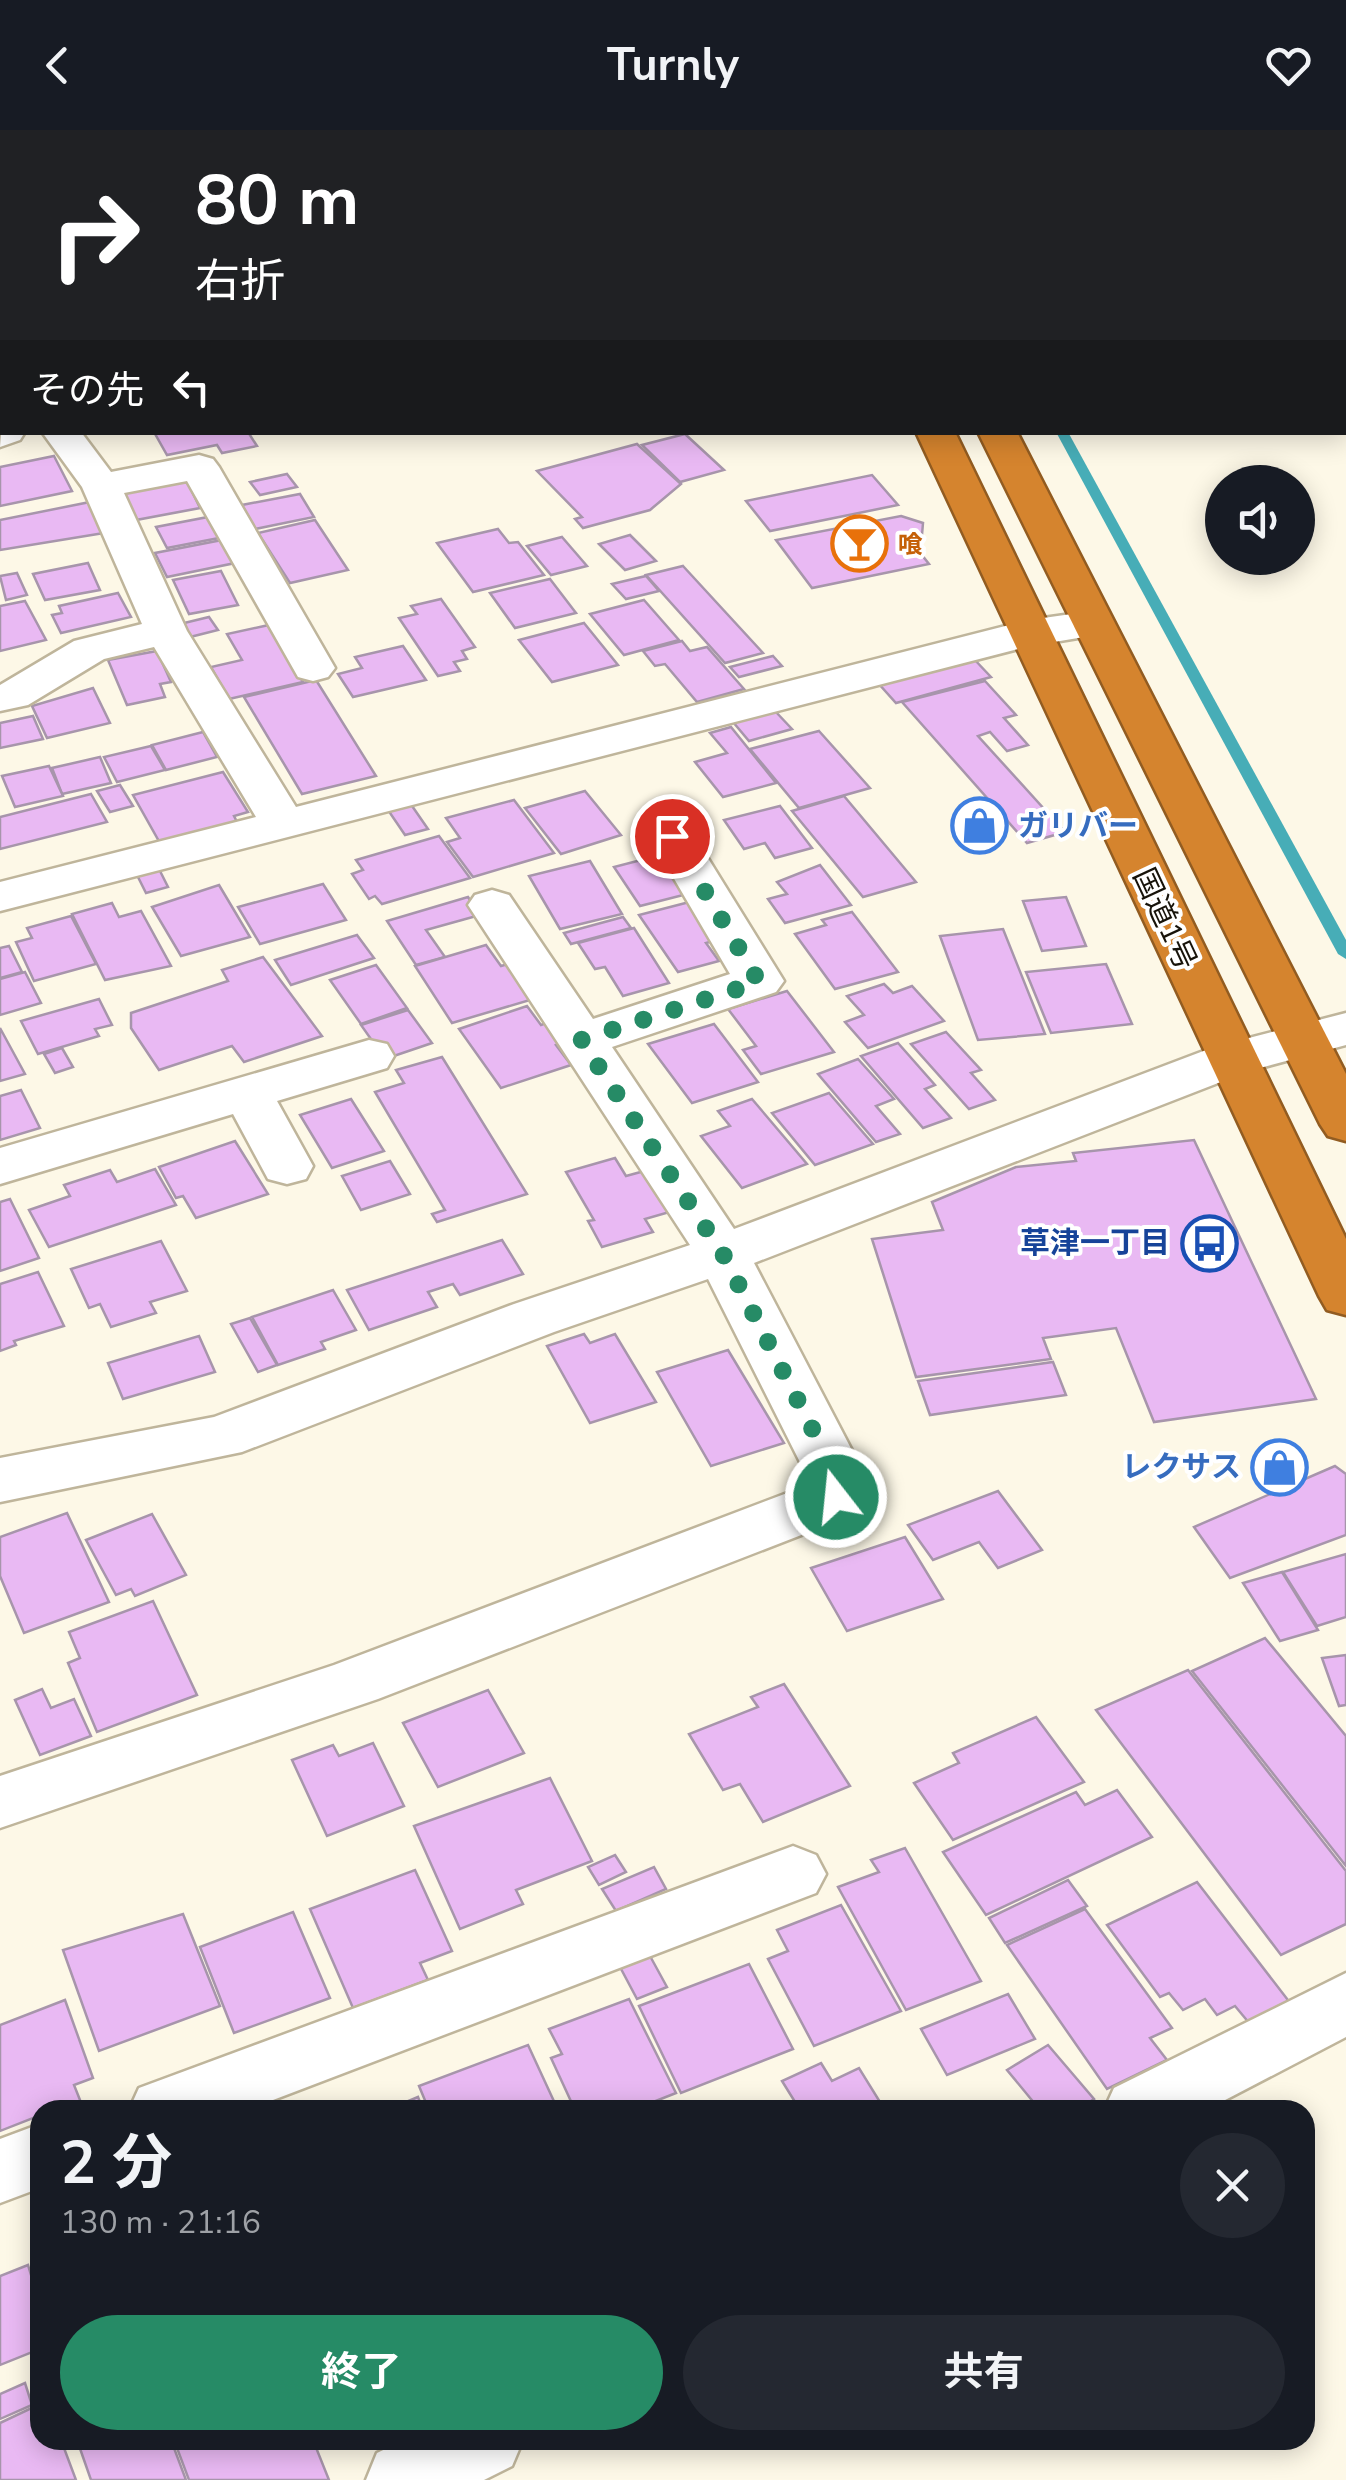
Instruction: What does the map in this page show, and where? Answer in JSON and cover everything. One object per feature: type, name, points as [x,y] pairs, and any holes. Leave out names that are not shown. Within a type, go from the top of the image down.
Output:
[{"type":"highway","name":"国道1号","points":[[935,435],[1346,1296]]},
{"type":"highway","points":[[999,435],[1094,624],[1325,1035],[1346,1124]]},
{"type":"street","points":[[64,435],[101,486],[166,631],[283,824]]},
{"type":"street","points":[[101,486],[199,467],[313,668]]},
{"type":"street","points":[[0,897],[1029,633],[1094,624]]},
{"type":"street","points":[[0,698],[13,696],[88,650],[166,631]]},
{"type":"street","points":[[581,1040],[759,982],[672,836]]},
{"type":"street","points":[[0,1802],[356,1682],[836,1497],[840,1483],[723,1254],[492,905]]},
{"type":"street","points":[[0,1480],[222,1437],[534,1318],[723,1254],[1232,1060],[1325,1035]]},
{"type":"street","points":[[0,1166],[369,1056]]},
{"type":"street","points":[[248,1092],[286,1166]]},
{"type":"street","points":[[191,2100],[793,1874]]},
{"type":"street","points":[[1158,2100],[1346,2003]]},
{"type":"street","points":[[0,2172],[30,2160]]},
{"type":"street","points":[[404,2480],[465,2450]]},
{"type":"building","points":[[156,435],[250,435],[257,446],[222,453],[217,445],[167,455]]},
{"type":"building","points":[[686,435],[724,470],[680,482],[642,445]]},
{"type":"building","points":[[637,444],[681,484],[650,510],[583,528],[575,519],[582,517],[537,471]]},
{"type":"building","points":[[54,456],[72,491],[0,506],[0,467]]},
{"type":"building","points":[[287,474],[297,487],[260,495],[250,482]]},
{"type":"building","points":[[872,475],[898,505],[770,531],[746,501]]},
{"type":"building","points":[[187,481],[200,508],[136,520],[123,493]]},
{"type":"building","points":[[300,494],[314,517],[255,529],[242,505]]},
{"type":"building","points":[[95,501],[110,532],[0,550],[0,520]]},
{"type":"building","points":[[901,516],[923,523],[922,535],[910,540],[929,564],[812,588],[776,540]]},
{"type":"building","points":[[208,517],[219,538],[167,548],[156,527]]},
{"type":"building","points":[[315,520],[348,570],[290,583],[258,533]]},
{"type":"building","points":[[498,529],[509,543],[518,542],[544,575],[473,592],[437,543]]},
{"type":"building","points":[[630,535],[656,561],[625,570],[599,544]]},
{"type":"building","points":[[562,537],[587,566],[551,575],[527,546]]},
{"type":"building","points":[[222,540],[235,563],[167,577],[155,553]]},
{"type":"building","points":[[88,563],[100,590],[45,600],[33,574]]},
{"type":"building","points":[[683,566],[763,653],[725,663],[646,575]]},
{"type":"building","points":[[221,571],[238,605],[189,614],[173,580]]},
{"type":"building","points":[[17,573],[27,595],[6,600],[0,576]]},
{"type":"building","points":[[646,576],[659,591],[626,599],[612,584]]},
{"type":"building","points":[[550,579],[576,613],[515,628],[490,593]]},
{"type":"building","points":[[118,593],[131,617],[61,633],[52,615],[62,613],[59,606]]},
{"type":"building","points":[[441,599],[475,647],[462,651],[467,659],[454,662],[460,671],[438,676],[399,618],[417,614],[411,606]]},
{"type":"building","points":[[644,600],[679,640],[624,655],[590,614]]},
{"type":"building","points":[[25,601],[46,640],[0,651],[0,606]]},
{"type":"building","points":[[209,617],[218,630],[190,637],[180,624]]},
{"type":"building","points":[[584,623],[618,665],[552,682],[519,640]]},
{"type":"building","points":[[269,625],[303,682],[229,699],[211,667],[242,660],[227,634]]},
{"type":"building","points":[[682,641],[690,651],[707,647],[744,689],[697,702],[665,664],[655,666],[643,651]]},
{"type":"building","points":[[403,646],[426,680],[353,697],[338,674],[362,668],[355,657]]},
{"type":"building","points":[[157,651],[171,682],[160,684],[165,697],[127,705],[108,660]]},
{"type":"building","points":[[773,656],[782,666],[739,677],[730,667]]},
{"type":"building","points":[[973,658],[991,677],[896,703],[878,683]]},
{"type":"building","points":[[316,680],[376,776],[302,794],[244,697]]},
{"type":"building","points":[[985,681],[1016,715],[1004,718],[1028,745],[1007,751],[990,732],[978,736],[1065,832],[1027,843],[902,702]]},
{"type":"building","points":[[93,688],[110,723],[47,738],[32,706]]},
{"type":"building","points":[[775,711],[792,729],[749,741],[733,722]]},
{"type":"building","points":[[33,716],[43,739],[0,748],[0,723]]},
{"type":"building","points":[[731,727],[776,783],[723,797],[695,762],[727,753],[710,733]]},
{"type":"building","points":[[819,731],[870,788],[799,808],[750,749]]},
{"type":"building","points":[[203,732],[217,757],[166,770],[152,745]]},
{"type":"building","points":[[151,746],[165,770],[117,782],[104,757]]},
{"type":"building","points":[[100,757],[111,783],[62,794],[52,768]]},
{"type":"building","points":[[49,766],[63,796],[15,807],[2,776]]},
{"type":"building","points":[[223,772],[248,812],[234,816],[237,822],[160,843],[133,795]]},
{"type":"building","points":[[120,785],[133,806],[110,812],[97,791]]},
{"type":"building","points":[[585,791],[621,835],[561,854],[525,808]]},
{"type":"building","points":[[91,794],[107,822],[0,849],[0,817]]},
{"type":"building","points":[[844,796],[916,882],[863,897],[792,811]]},
{"type":"building","points":[[514,800],[554,853],[473,877],[447,842],[460,838],[446,818]]},
{"type":"building","points":[[410,803],[428,829],[405,835],[388,810]]},
{"type":"building","points":[[780,806],[812,848],[775,858],[765,843],[744,849],[724,820]]},
{"type":"building","points":[[439,836],[470,878],[382,904],[375,896],[369,899],[352,874],[363,870],[356,860]]},
{"type":"building","points":[[672,852],[699,891],[640,906],[614,867]]},
{"type":"building","points":[[590,861],[622,914],[560,929],[529,876]]},
{"type":"building","points":[[820,865],[851,905],[785,923],[768,899],[787,894],[777,882]]},
{"type":"building","points":[[158,867],[168,887],[146,893],[136,873]]},
{"type":"building","points":[[323,884],[346,920],[260,944],[238,907]]},
{"type":"building","points":[[219,885],[250,937],[181,956],[152,907]]},
{"type":"building","points":[[468,897],[480,915],[426,930],[445,957],[416,965],[387,921]]},
{"type":"building","points":[[1066,897],[1086,946],[1042,951],[1023,901]]},
{"type":"building","points":[[705,898],[732,936],[706,943],[719,961],[678,972],[639,915]]},
{"type":"building","points":[[112,903],[119,917],[141,911],[171,966],[105,980],[72,914]]},
{"type":"building","points":[[852,912],[898,972],[835,989],[795,934],[826,925],[822,920]]},
{"type":"building","points":[[71,916],[96,964],[34,981],[16,942],[32,938],[27,928]]},
{"type":"building","points":[[623,917],[631,928],[571,944],[564,933]]},
{"type":"building","points":[[634,928],[669,983],[623,996],[605,967],[595,969],[578,943]]},
{"type":"building","points":[[1003,929],[1045,1034],[978,1040],[940,936]]},
{"type":"building","points":[[357,935],[374,958],[291,985],[275,960]]},
{"type":"building","points":[[486,945],[501,966],[515,962],[540,997],[452,1023],[415,966]]},
{"type":"building","points":[[9,946],[22,972],[0,978],[0,948]]},
{"type":"building","points":[[263,957],[322,1036],[244,1062],[232,1046],[159,1070],[131,1028],[131,1013],[228,981],[222,970]]},
{"type":"building","points":[[1106,964],[1132,1024],[1051,1033],[1026,972]]},
{"type":"building","points":[[376,965],[407,1008],[361,1024],[330,980]]},
{"type":"building","points":[[25,972],[41,1003],[0,1015],[0,979]]},
{"type":"building","points":[[884,984],[893,993],[912,986],[944,1021],[868,1048],[845,1022],[864,1015],[847,996]]},
{"type":"building","points":[[787,991],[834,1052],[761,1074],[743,1050],[756,1046],[728,1009]]},
{"type":"building","points":[[99,999],[112,1025],[95,1029],[99,1036],[38,1054],[21,1021]]},
{"type":"building","points":[[527,1006],[541,1025],[552,1021],[567,1041],[556,1045],[571,1065],[501,1088],[459,1029]]},
{"type":"building","points":[[408,1010],[432,1043],[385,1059],[361,1025]]},
{"type":"building","points":[[714,1024],[758,1082],[692,1103],[648,1044]]},
{"type":"building","points":[[0,1028],[25,1074],[0,1081]]},
{"type":"building","points":[[946,1032],[981,1070],[971,1073],[995,1100],[969,1109],[911,1044]]},
{"type":"building","points":[[898,1043],[935,1085],[925,1089],[951,1118],[923,1128],[861,1056]]},
{"type":"building","points":[[62,1048],[73,1067],[55,1073],[44,1054]]},
{"type":"building","points":[[442,1057],[527,1194],[437,1222],[432,1214],[445,1210],[375,1092],[404,1083],[396,1070]]},
{"type":"building","points":[[858,1059],[894,1099],[876,1106],[900,1134],[876,1142],[818,1074]]},
{"type":"building","points":[[21,1090],[40,1128],[0,1140],[0,1096]]},
{"type":"building","points":[[829,1093],[873,1144],[815,1165],[772,1113]]},
{"type":"building","points":[[351,1099],[384,1151],[332,1168],[300,1115]]},
{"type":"building","points":[[752,1099],[807,1164],[742,1188],[701,1136],[730,1126],[718,1111]]},
{"type":"building","points":[[1194,1140],[1316,1399],[1154,1422],[1116,1328],[1043,1338],[1051,1359],[916,1377],[872,1239],[943,1230],[932,1202],[1016,1167],[1076,1161],[1073,1153]]},
{"type":"building","points":[[235,1141],[268,1194],[196,1218],[183,1196],[176,1198],[159,1167]]},
{"type":"building","points":[[615,1158],[626,1176],[648,1170],[673,1211],[645,1219],[653,1232],[602,1247],[588,1221],[594,1220],[566,1172]]},
{"type":"building","points":[[390,1161],[410,1194],[361,1210],[342,1176]]},
{"type":"building","points":[[155,1169],[176,1205],[49,1247],[29,1210],[70,1196],[64,1185],[110,1170],[117,1182]]},
{"type":"building","points":[[10,1199],[39,1258],[0,1271],[0,1202]]},
{"type":"building","points":[[502,1240],[523,1274],[460,1295],[453,1284],[428,1292],[437,1307],[369,1330],[347,1290]]},
{"type":"building","points":[[161,1241],[187,1291],[150,1302],[156,1313],[111,1327],[100,1304],[89,1308],[71,1269]]},
{"type":"building","points":[[38,1272],[64,1326],[14,1341],[16,1345],[0,1351],[0,1284]]},
{"type":"building","points":[[333,1290],[356,1330],[321,1342],[325,1349],[278,1365],[252,1317]]},
{"type":"building","points":[[250,1318],[277,1365],[258,1372],[231,1324]]},
{"type":"building","points":[[584,1334],[590,1343],[615,1334],[656,1402],[590,1423],[547,1346]]},
{"type":"building","points":[[199,1336],[215,1372],[123,1399],[108,1363]]},
{"type":"building","points":[[728,1350],[784,1443],[711,1466],[657,1372]]},
{"type":"building","points":[[1053,1362],[1066,1395],[930,1415],[918,1381]]},
{"type":"building","points":[[1335,1466],[1346,1474],[1346,1535],[1230,1578],[1194,1527]]},
{"type":"building","points":[[998,1491],[1042,1550],[998,1568],[979,1542],[933,1560],[908,1525]]},
{"type":"building","points":[[67,1513],[109,1602],[24,1633],[0,1576],[0,1537]]},
{"type":"building","points":[[152,1514],[186,1575],[135,1596],[131,1589],[116,1595],[86,1540]]},
{"type":"building","points":[[905,1537],[943,1599],[847,1631],[811,1568]]},
{"type":"building","points":[[1346,1554],[1346,1617],[1317,1626],[1283,1572]]},
{"type":"building","points":[[1282,1572],[1318,1630],[1280,1641],[1243,1583]]},
{"type":"building","points":[[153,1601],[197,1695],[97,1732],[68,1663],[80,1658],[69,1632]]},
{"type":"building","points":[[1265,1638],[1346,1736],[1346,1866],[1192,1671]]},
{"type":"building","points":[[1346,1655],[1346,1705],[1339,1706],[1322,1658]]},
{"type":"building","points":[[1188,1670],[1346,1871],[1346,1924],[1281,1955],[1096,1710]]},
{"type":"building","points":[[784,1684],[850,1786],[763,1822],[740,1784],[723,1790],[689,1734],[758,1707],[751,1697]]},
{"type":"building","points":[[42,1689],[51,1708],[74,1699],[91,1736],[40,1755],[15,1700]]},
{"type":"building","points":[[488,1690],[524,1753],[438,1787],[403,1723]]},
{"type":"building","points":[[1036,1717],[1084,1782],[953,1840],[914,1783],[959,1763],[953,1753]]},
{"type":"building","points":[[373,1743],[404,1806],[327,1836],[292,1760],[333,1745],[339,1756]]},
{"type":"building","points":[[550,1778],[592,1861],[516,1890],[523,1904],[460,1929],[414,1826]]},
{"type":"building","points":[[1117,1790],[1152,1837],[986,1915],[943,1852],[1076,1792],[1085,1805]]},
{"type":"building","points":[[905,1848],[981,1981],[906,2010],[838,1887],[879,1872],[871,1860]]},
{"type":"building","points":[[615,1855],[626,1872],[599,1885],[588,1867]]},
{"type":"building","points":[[654,1867],[666,1889],[616,1911],[602,1889]]},
{"type":"building","points":[[415,1870],[452,1951],[420,1963],[428,1980],[353,2008],[310,1909]]},
{"type":"building","points":[[1068,1880],[1087,1906],[1005,1943],[989,1918]]},
{"type":"building","points":[[1197,1882],[1291,2004],[1250,2024],[1235,2006],[1217,2015],[1205,1999],[1183,2010],[1169,1993],[1160,1997],[1107,1925]]},
{"type":"building","points":[[841,1905],[901,2011],[814,2046],[768,1959],[788,1951],[777,1930]]},
{"type":"building","points":[[1085,1909],[1172,2028],[1150,2038],[1167,2060],[1107,2089],[1007,1945]]},
{"type":"building","points":[[293,1912],[330,1998],[234,2033],[200,1947]]},
{"type":"building","points":[[183,1914],[220,2006],[99,2051],[63,1950]]},
{"type":"building","points":[[650,1956],[667,1987],[637,1999],[620,1967]]},
{"type":"building","points":[[749,1964],[793,2049],[681,2093],[639,2006]]},
{"type":"building","points":[[1008,1994],[1035,2039],[947,2075],[921,2029]]},
{"type":"building","points":[[629,1999],[676,2093],[658,2100],[570,2100],[551,2058],[562,2054],[549,2029]]},
{"type":"building","points":[[65,2000],[93,2078],[74,2085],[80,2100],[30,2100],[30,2119],[0,2131],[0,2025]]},
{"type":"building","points":[[528,2045],[553,2100],[425,2100],[419,2086]]},
{"type":"building","points":[[1048,2045],[1094,2099],[1032,2100],[1007,2070]]},
{"type":"building","points":[[821,2063],[832,2081],[859,2068],[879,2100],[794,2100],[782,2081]]},
{"type":"building","points":[[28,2265],[30,2272],[30,2353],[0,2365],[0,2276]]},
{"type":"building","points":[[25,2383],[30,2406],[0,2419],[0,2394]]},
{"type":"building","points":[[30,2409],[30,2450],[65,2450],[76,2480],[0,2480],[0,2423]]},
{"type":"building","points":[[80,2450],[175,2450],[186,2480],[91,2480]]},
{"type":"building","points":[[178,2450],[317,2450],[329,2480],[189,2480]]},
{"type":"waterway","points":[[1064,435],[1346,954]]},
{"type":"place","name":"喰","points":[[859,544]]},
{"type":"place","name":"ガリバー","points":[[979,826]]},
{"type":"place","name":"草津一丁目","points":[[1209,1243]]},
{"type":"place","name":"レクサス","points":[[1280,1467]]},
{"type":"route","points":[[672,836],[759,982],[581,1040],[723,1254],[840,1483],[836,1497]]}]
